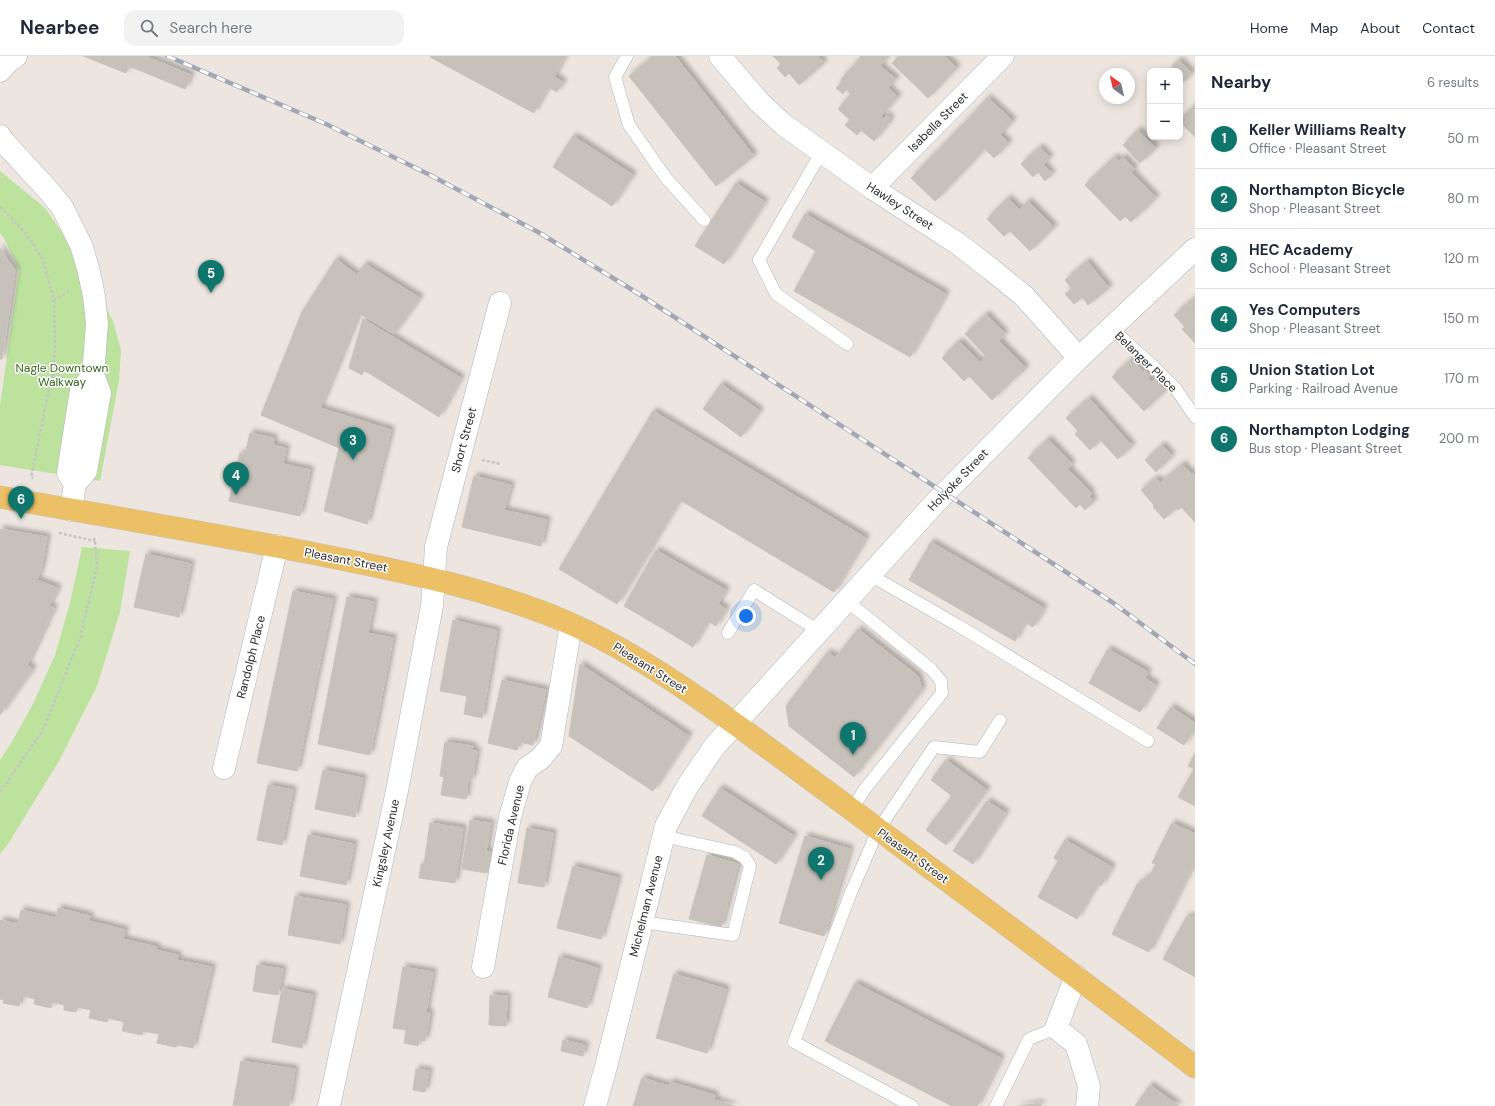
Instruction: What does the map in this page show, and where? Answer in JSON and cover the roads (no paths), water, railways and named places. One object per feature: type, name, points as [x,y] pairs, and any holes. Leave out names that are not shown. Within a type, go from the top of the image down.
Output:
[{"type":"main road","name":"Pleasant Street","points":[[0,497],[277,546],[434,578],[511,600],[571,624],[624,650],[672,680],[735,724],[1076,976],[1195,1067]]},
{"type":"street","points":[[0,71],[16,56]]},
{"type":"street","name":"Hawley Street","points":[[720,56],[760,103],[784,125],[821,153],[872,188],[957,243],[1024,296],[1079,358]]},
{"type":"street","name":"Isabella Street","points":[[872,188],[1003,56]]},
{"type":"street","points":[[0,136],[62,207],[81,245],[91,281],[97,324],[93,375],[81,390],[68,473],[75,484],[71,510]]},
{"type":"street","name":"Holyoke Street","points":[[735,724],[935,503],[1079,358],[1195,249]]},
{"type":"street","name":"Short Street","points":[[434,578],[436,547],[500,303]]},
{"type":"street","name":"Randolph Place","points":[[224,768],[277,546]]},
{"type":"street","name":"Kingsley Avenue","points":[[329,1106],[397,791],[432,606],[434,578]]},
{"type":"street","name":"Florida Avenue","points":[[483,967],[510,817],[520,782],[528,768],[540,759],[550,746],[571,624]]},
{"type":"street","name":"Michelman Avenue","points":[[595,1106],[666,826],[687,787],[714,747],[735,724]]},
{"type":"street","points":[[1076,976],[1056,1028],[1076,1044],[1089,1086],[1088,1106]]},
{"type":"lane","points":[[627,56],[615,77],[629,125],[666,178],[704,220]]},
{"type":"lane","points":[[821,153],[759,260],[776,294],[847,344]]},
{"type":"lane","name":"Belanger Place","points":[[1111,328],[1176,389],[1195,417]]},
{"type":"lane","points":[[870,575],[959,626],[1148,741]]},
{"type":"lane","points":[[728,633],[754,590],[819,631]]},
{"type":"lane","points":[[847,600],[931,669],[941,680],[942,693],[864,790],[852,810]]},
{"type":"lane","points":[[912,1106],[794,1042],[850,895],[878,830],[934,747],[980,752],[1000,720]]},
{"type":"lane","points":[[642,922],[733,935],[750,866],[744,858],[735,852],[663,836]]},
{"type":"lane","points":[[996,1106],[1029,1039],[1056,1028]]},
{"type":"railway","points":[[167,56],[326,124],[430,175],[538,232],[639,294],[1112,602],[1195,664]]},
{"type":"place","name":"Union Station Lot","points":[[211,293]]},
{"type":"place","name":"HEC Academy","points":[[353,460]]},
{"type":"place","name":"Yes Computers","points":[[236,495]]},
{"type":"place","name":"Northampton Lodging","points":[[21,519]]},
{"type":"place","name":"Keller Williams Realty","points":[[853,755]]},
{"type":"place","name":"Northampton Bicycle","points":[[821,880]]},
{"type":"park label","name":"Nagle Downtown Walkway","points":[[62,375]]}]
